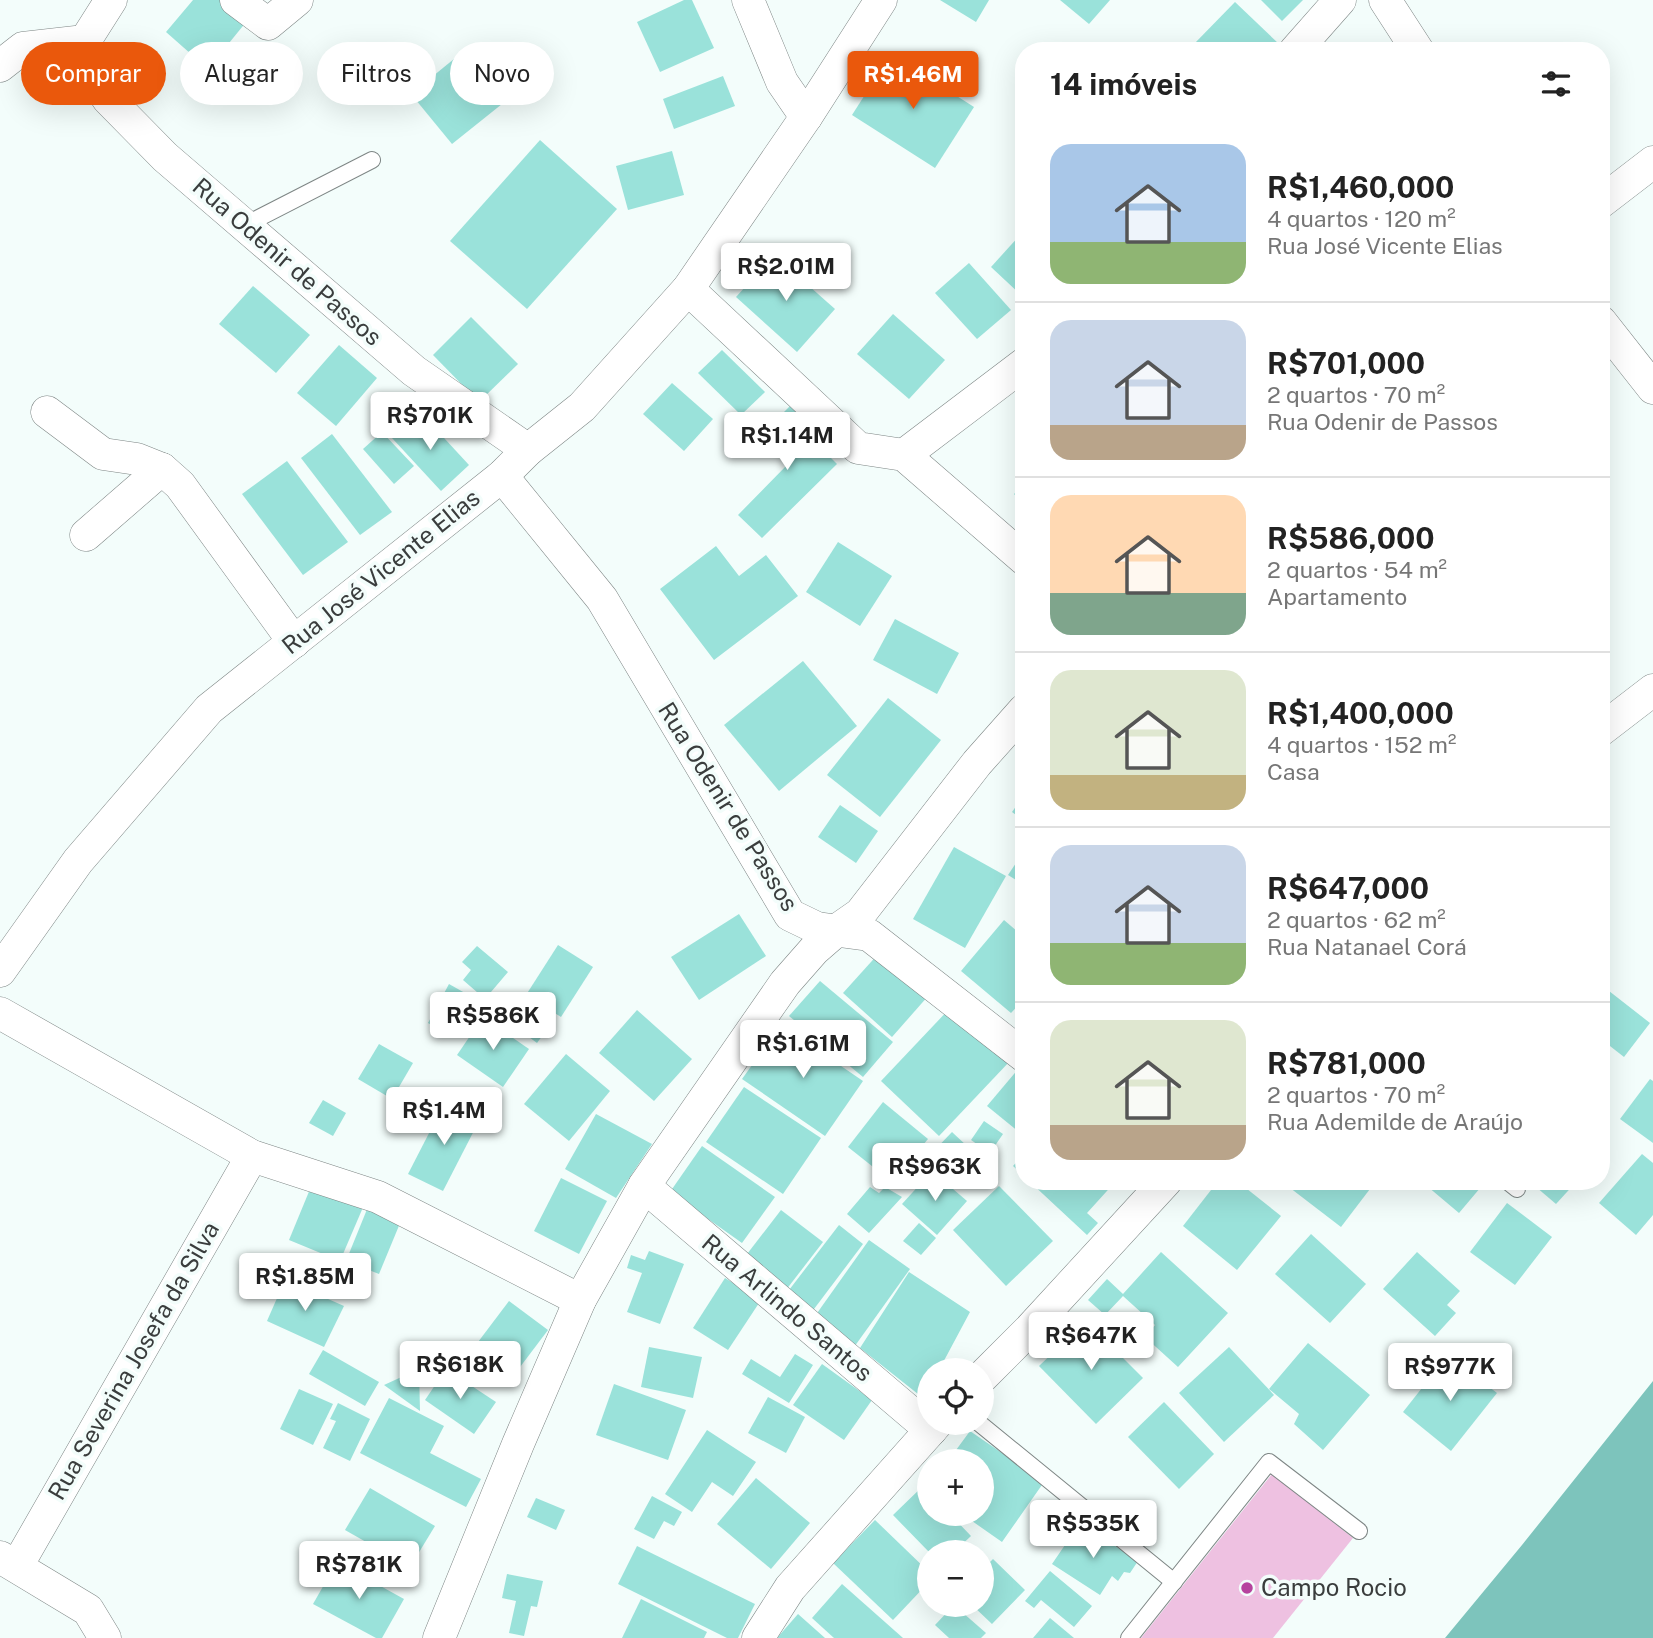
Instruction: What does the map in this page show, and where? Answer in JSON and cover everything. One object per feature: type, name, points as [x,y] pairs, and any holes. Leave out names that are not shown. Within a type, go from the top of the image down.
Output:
[{"type":"street","points":[[0,65],[23,48],[85,41],[111,0]]},
{"type":"street","points":[[236,0],[268,24],[296,0]]},
{"type":"street","points":[[748,0],[782,82],[806,117]]},
{"type":"street","name":"Rua José Vicente Elias","points":[[3,957],[78,861],[209,709],[502,476],[528,450],[582,407],[688,289],[806,117],[881,0]]},
{"type":"street","points":[[1303,42],[1340,0]]},
{"type":"street","points":[[1385,0],[1412,42]]},
{"type":"street","name":"Rua Odenir de Passos","points":[[85,41],[91,73],[108,99],[165,157],[414,370],[528,450]]},
{"type":"street","points":[[1610,195],[1653,162]]},
{"type":"street","points":[[688,289],[858,448],[904,455],[1015,551]]},
{"type":"street","points":[[1610,333],[1653,388]]},
{"type":"street","points":[[904,455],[1015,371]]},
{"type":"street","points":[[47,412],[103,454],[137,459],[162,469],[180,485],[294,642]]},
{"type":"street","points":[[86,535],[162,469]]},
{"type":"street","name":"Rua Odenir de Passos","points":[[502,476],[602,599],[790,915],[817,928],[869,935],[1015,1049]]},
{"type":"street","points":[[1610,723],[1653,690]]},
{"type":"street","points":[[439,1638],[580,1300],[644,1186],[785,983],[814,950],[860,914],[977,762],[1015,720]]},
{"type":"street","points":[[0,1013],[252,1156],[378,1196],[580,1300]]},
{"type":"street","name":"Rua Severina Josefa da Silva","points":[[8,1561],[252,1156]]},
{"type":"street","name":"Rua Arlindo Santos","points":[[644,1186],[917,1412]]},
{"type":"street","points":[[994,1365],[1158,1190]]},
{"type":"street","points":[[758,1638],[790,1588],[926,1435]]},
{"type":"street","points":[[8,1561],[88,1610],[105,1638]]},
{"type":"lane","points":[[245,225],[372,160]]},
{"type":"lane","points":[[994,1435],[1174,1582]]},
{"type":"lane","points":[[1129,1638],[1269,1462],[1359,1531]]},
{"type":"shaded area","name":"Campo Rocio","points":[[1272,1474],[1353,1538],[1273,1638],[1141,1638]]},
{"type":"water","points":[[1653,1381],[1653,1638],[1445,1638],[1522,1545]]},
{"type":"building","points":[[193,0],[230,0],[251,16],[230,42],[180,42],[180,44],[166,32]]},
{"type":"building","points":[[684,0],[692,0],[714,48],[660,72],[637,22]]},
{"type":"building","points":[[940,0],[989,0],[976,22]]},
{"type":"building","points":[[1060,0],[1110,0],[1089,24]]},
{"type":"building","points":[[1261,0],[1303,0],[1282,21]]},
{"type":"building","points":[[1235,2],[1277,42],[1196,42]]},
{"type":"building","points":[[891,54],[974,107],[935,168],[852,115]]},
{"type":"building","points":[[450,62],[450,105],[501,105],[452,144],[420,105],[436,105],[436,74]]},
{"type":"building","points":[[723,76],[735,106],[674,129],[663,99]]},
{"type":"building","points":[[540,140],[617,209],[527,309],[450,241]]},
{"type":"building","points":[[672,151],[684,195],[628,210],[616,166]]},
{"type":"building","points":[[1015,241],[1015,290],[991,267]]},
{"type":"building","points":[[774,255],[835,309],[797,352],[736,297]]},
{"type":"building","points":[[969,263],[1011,310],[977,339],[935,293]]},
{"type":"building","points":[[253,286],[310,335],[276,373],[219,324]]},
{"type":"building","points":[[893,314],[945,360],[909,399],[857,354]]},
{"type":"building","points":[[471,317],[518,364],[479,402],[433,355]]},
{"type":"building","points":[[339,345],[377,378],[336,426],[297,393]]},
{"type":"building","points":[[722,350],[765,392],[741,415],[698,373]]},
{"type":"building","points":[[672,383],[713,419],[684,451],[643,414]]},
{"type":"building","points":[[791,405],[809,423],[802,429],[837,464],[762,538],[738,515],[787,465],[759,437]]},
{"type":"building","points":[[420,412],[469,465],[441,491],[392,438]]},
{"type":"building","points":[[382,432],[414,466],[394,484],[363,449]]},
{"type":"building","points":[[332,434],[392,512],[360,535],[301,458]]},
{"type":"building","points":[[287,461],[348,542],[303,575],[242,494]]},
{"type":"building","points":[[838,542],[892,576],[860,626],[806,592]]},
{"type":"building","points":[[716,546],[739,576],[766,555],[798,596],[714,660],[660,589]]},
{"type":"building","points":[[895,619],[959,653],[937,694],[873,660]]},
{"type":"building","points":[[803,661],[857,726],[779,791],[724,725]]},
{"type":"building","points":[[888,698],[941,740],[880,817],[827,775]]},
{"type":"building","points":[[840,805],[878,831],[856,863],[818,837]]},
{"type":"building","points":[[954,847],[1006,876],[965,948],[913,919]]},
{"type":"building","points":[[1015,864],[1015,879],[1008,875]]},
{"type":"building","points":[[739,914],[766,956],[699,1000],[671,957]]},
{"type":"building","points":[[1004,920],[1015,929],[1015,1009],[1011,1013],[961,971]]},
{"type":"building","points":[[558,945],[593,967],[561,1017],[526,995]]},
{"type":"building","points":[[477,946],[508,972],[485,999],[463,980],[471,970],[462,962]]},
{"type":"building","points":[[880,952],[929,995],[892,1037],[843,993]]},
{"type":"building","points":[[820,981],[893,1042],[863,1077],[789,1016]]},
{"type":"building","points":[[449,984],[472,997],[451,1036],[428,1023]]},
{"type":"building","points":[[1610,992],[1650,1023],[1624,1057],[1610,1046]]},
{"type":"building","points":[[516,1005],[548,1028],[537,1043],[506,1020]]},
{"type":"building","points":[[952,1006],[1010,1061],[939,1136],[881,1081]]},
{"type":"building","points":[[637,1010],[692,1059],[654,1101],[599,1053]]},
{"type":"building","points":[[483,1017],[529,1049],[503,1087],[457,1055]]},
{"type":"building","points":[[781,1025],[863,1081],[825,1136],[742,1079]]},
{"type":"building","points":[[379,1044],[413,1063],[392,1099],[358,1079]]},
{"type":"building","points":[[566,1054],[610,1091],[569,1141],[524,1104]]},
{"type":"building","points":[[1015,1073],[1015,1129],[987,1106]]},
{"type":"building","points":[[1650,1079],[1653,1081],[1653,1143],[1620,1119]]},
{"type":"building","points":[[744,1087],[821,1138],[783,1194],[706,1142]]},
{"type":"building","points":[[323,1100],[346,1113],[333,1136],[309,1123]]},
{"type":"building","points":[[445,1102],[480,1119],[443,1191],[408,1174]]},
{"type":"building","points":[[883,1102],[928,1139],[892,1182],[848,1147]]},
{"type":"building","points":[[596,1114],[652,1144],[616,1198],[565,1169]]},
{"type":"building","points":[[984,1121],[1003,1134],[990,1153],[971,1140]]},
{"type":"building","points":[[952,1132],[968,1147],[945,1171],[929,1156]]},
{"type":"building","points":[[702,1146],[775,1197],[742,1243],[670,1192]]},
{"type":"building","points":[[1642,1154],[1653,1163],[1653,1215],[1636,1235],[1599,1203]]},
{"type":"building","points":[[932,1171],[967,1201],[937,1235],[902,1204]]},
{"type":"building","points":[[315,1177],[367,1198],[340,1261],[289,1240]]},
{"type":"building","points":[[561,1178],[607,1201],[579,1254],[534,1231]]},
{"type":"building","points":[[999,1186],[1053,1241],[1006,1286],[953,1230]]},
{"type":"building","points":[[870,1187],[879,1193],[885,1187],[902,1197],[869,1233],[847,1214]]},
{"type":"building","points":[[1039,1190],[1108,1190],[1087,1213],[1098,1223],[1087,1235]]},
{"type":"building","points":[[1211,1190],[1248,1190],[1281,1216],[1237,1270],[1183,1226]]},
{"type":"building","points":[[1293,1190],[1369,1190],[1341,1227]]},
{"type":"building","points":[[1432,1190],[1478,1190],[1459,1213]]},
{"type":"building","points":[[1540,1190],[1569,1190],[1556,1204]]},
{"type":"building","points":[[370,1202],[403,1216],[379,1274],[346,1261]]},
{"type":"building","points":[[1507,1203],[1552,1237],[1515,1285],[1470,1252]]},
{"type":"building","points":[[781,1210],[823,1242],[786,1290],[744,1258]]},
{"type":"building","points":[[919,1223],[936,1238],[921,1255],[903,1241]]},
{"type":"building","points":[[839,1225],[863,1244],[811,1313],[786,1294]]},
{"type":"building","points":[[1311,1234],[1366,1284],[1330,1323],[1275,1274]]},
{"type":"building","points":[[869,1240],[910,1269],[852,1350],[815,1316]]},
{"type":"building","points":[[649,1251],[684,1264],[660,1324],[627,1312],[642,1273],[627,1268],[631,1255],[645,1260]]},
{"type":"building","points":[[1161,1252],[1228,1313],[1178,1367],[1145,1337],[1155,1325],[1123,1296],[1105,1315],[1088,1300],[1107,1279],[1123,1294]]},
{"type":"building","points":[[1417,1252],[1460,1291],[1447,1305],[1456,1313],[1435,1336],[1383,1289]]},
{"type":"building","points":[[909,1272],[970,1312],[945,1358],[917,1358],[917,1393],[860,1348]]},
{"type":"building","points":[[725,1278],[761,1300],[728,1350],[693,1328]]},
{"type":"building","points":[[285,1280],[344,1306],[324,1347],[267,1321]]},
{"type":"building","points":[[509,1301],[548,1330],[511,1379],[472,1350]]},
{"type":"building","points":[[1086,1321],[1143,1378],[1096,1424],[1039,1366]]},
{"type":"building","points":[[1308,1343],[1370,1395],[1323,1450],[1294,1424],[1299,1414],[1269,1389]]},
{"type":"building","points":[[649,1347],[702,1357],[693,1398],[641,1387]]},
{"type":"building","points":[[1229,1347],[1274,1395],[1224,1442],[1179,1393]]},
{"type":"building","points":[[323,1350],[379,1382],[365,1406],[309,1374]]},
{"type":"building","points":[[795,1354],[813,1365],[789,1403],[742,1374],[751,1359],[780,1377]]},
{"type":"building","points":[[1448,1355],[1497,1393],[1451,1451],[1403,1412]]},
{"type":"building","points":[[822,1364],[872,1400],[844,1440],[793,1405]]},
{"type":"building","points":[[419,1369],[420,1411],[384,1385]]},
{"type":"building","points":[[446,1369],[496,1402],[474,1434],[425,1400]]},
{"type":"building","points":[[614,1384],[686,1410],[668,1460],[596,1435]]},
{"type":"building","points":[[299,1389],[333,1404],[313,1445],[280,1429]]},
{"type":"building","points":[[768,1397],[805,1417],[786,1453],[748,1433]]},
{"type":"building","points":[[389,1398],[444,1426],[430,1453],[481,1479],[466,1507],[360,1453]]},
{"type":"building","points":[[1164,1402],[1214,1454],[1179,1489],[1128,1437]]},
{"type":"building","points":[[338,1403],[370,1419],[350,1461],[323,1448],[336,1421],[330,1419]]},
{"type":"building","points":[[707,1430],[756,1462],[733,1496],[712,1482],[692,1512],[665,1494]]},
{"type":"building","points":[[967,1435],[976,1435],[1044,1482],[1002,1542],[979,1526],[994,1526],[994,1449],[957,1449]]},
{"type":"building","points":[[756,1478],[810,1523],[771,1569],[717,1524]]},
{"type":"building","points":[[370,1488],[435,1526],[410,1567],[345,1530]]},
{"type":"building","points":[[917,1492],[917,1526],[961,1526],[971,1536],[967,1540],[917,1540],[893,1515]]},
{"type":"building","points":[[652,1496],[682,1512],[674,1526],[664,1521],[654,1539],[634,1529]]},
{"type":"building","points":[[536,1498],[565,1510],[556,1530],[527,1517]]},
{"type":"building","points":[[875,1520],[917,1560],[917,1595],[893,1620],[833,1563]]},
{"type":"building","points":[[1080,1523],[1138,1561],[1130,1573],[1124,1572],[1118,1581],[1112,1576],[1100,1595],[1052,1564]]},
{"type":"building","points":[[637,1546],[755,1604],[738,1638],[727,1638],[618,1584]]},
{"type":"building","points":[[994,1560],[1025,1590],[992,1624],[985,1617],[994,1617]]},
{"type":"building","points":[[337,1562],[404,1599],[382,1638],[376,1638],[313,1604]]},
{"type":"building","points":[[1050,1571],[1092,1606],[1074,1627],[1041,1600],[1034,1608],[1025,1601]]},
{"type":"building","points":[[507,1574],[543,1581],[537,1607],[531,1606],[524,1636],[509,1633],[516,1601],[502,1598]]},
{"type":"building","points":[[842,1584],[903,1638],[834,1638],[812,1618]]},
{"type":"building","points":[[641,1599],[707,1632],[704,1638],[622,1638]]},
{"type":"building","points":[[798,1614],[825,1638],[777,1638]]},
{"type":"building","points":[[943,1617],[968,1617],[986,1633],[981,1638],[949,1638],[935,1625]]},
{"type":"building","points":[[1050,1618],[1074,1638],[1033,1638]]},
{"type":"place","name":"Campo Rocio","points":[[1247,1588]]}]
